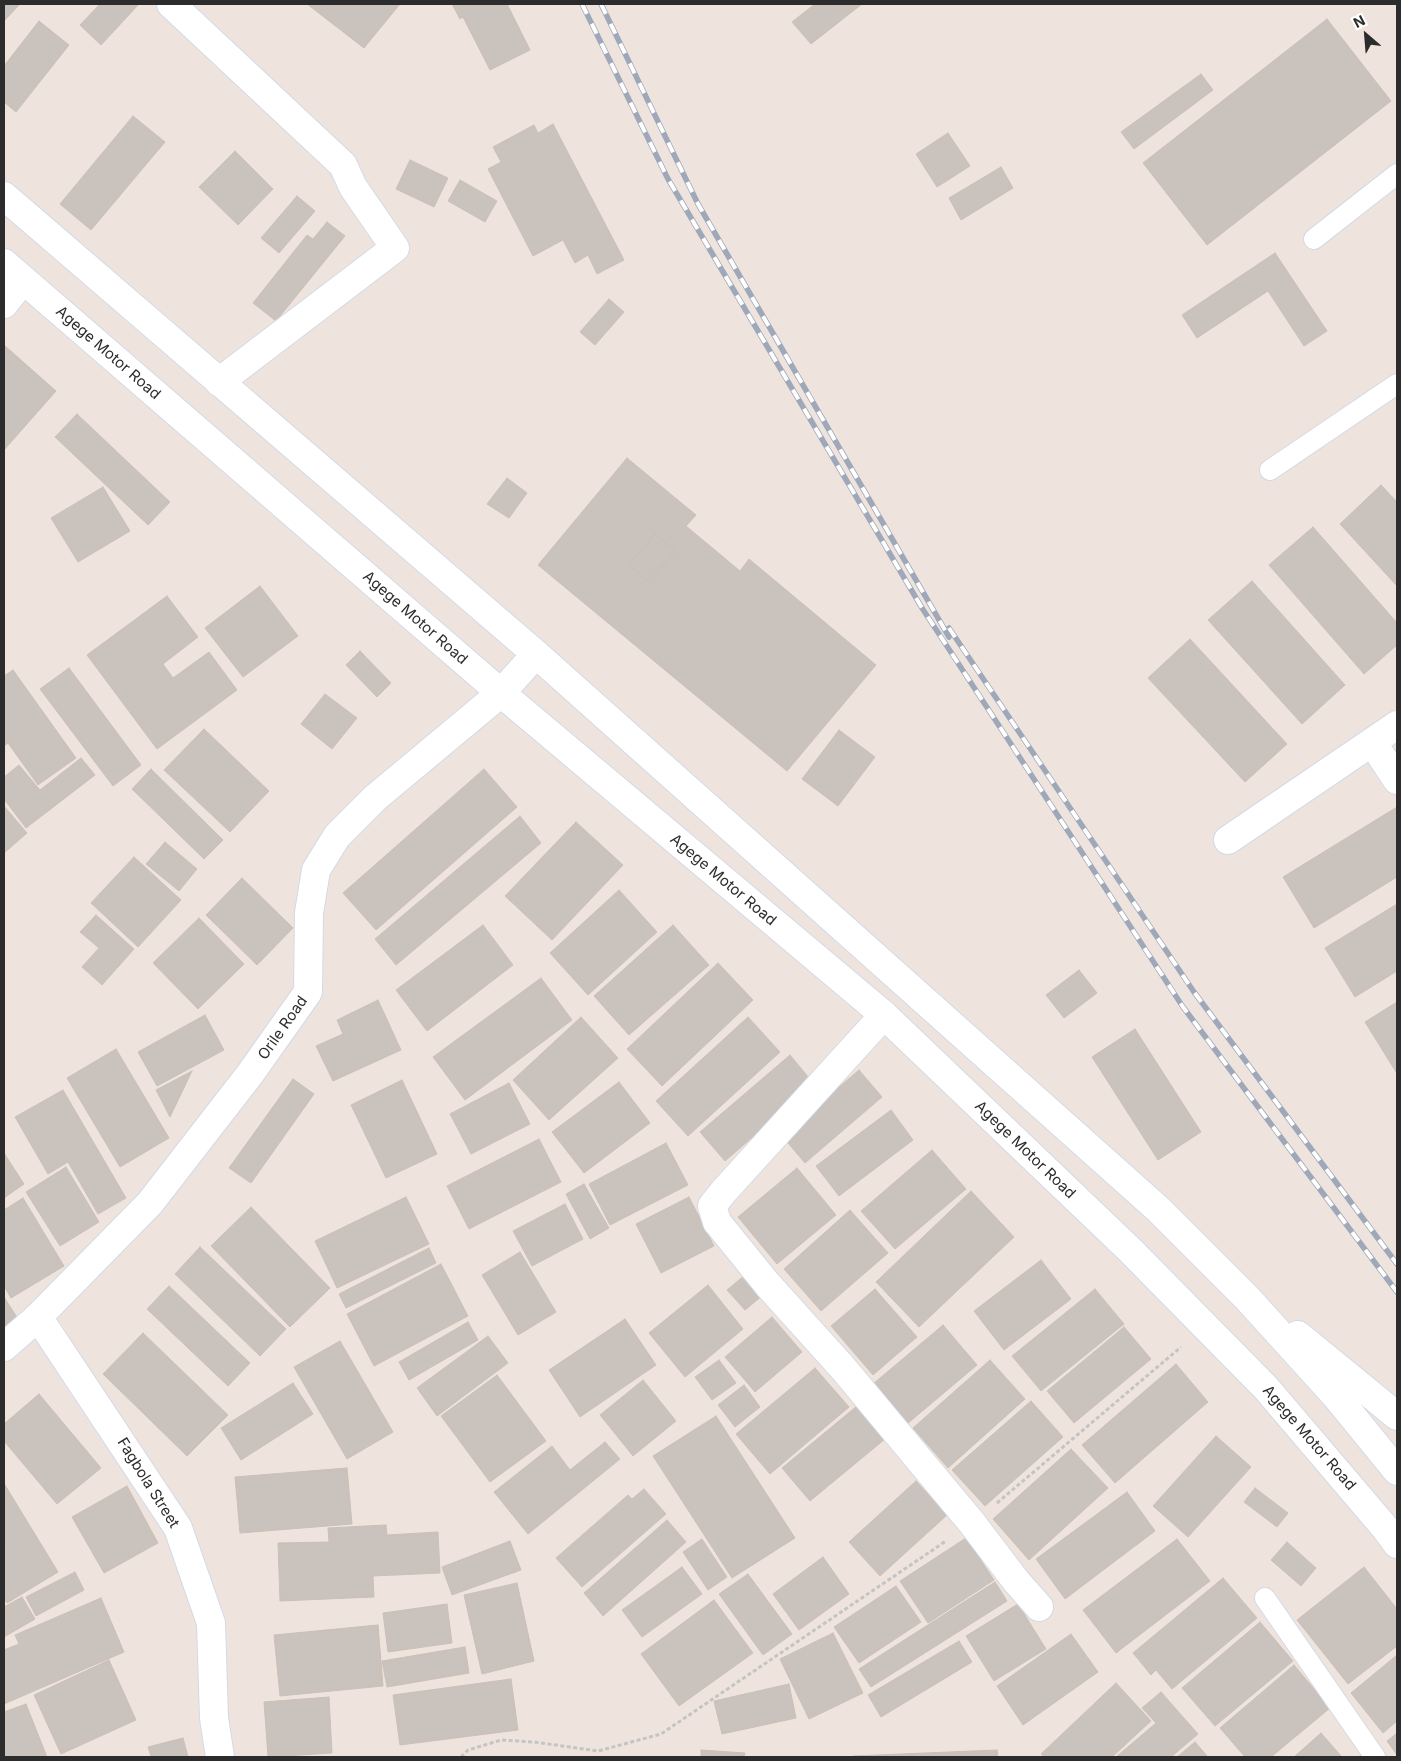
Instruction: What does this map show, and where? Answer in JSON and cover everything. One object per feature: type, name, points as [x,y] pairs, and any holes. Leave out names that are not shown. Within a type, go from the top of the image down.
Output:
[{"type":"main road","points":[[171,4],[343,165],[353,187],[395,248],[219,382]]},
{"type":"main road","points":[[4,196],[536,654],[1158,1209],[1248,1298],[1335,1395],[1397,1471]]},
{"type":"main road","points":[[4,304],[14,271]]},
{"type":"main road","name":"Agege Motor Road","points":[[14,271],[501,693],[884,1015],[1130,1250],[1206,1326],[1266,1388],[1397,1544]]},
{"type":"main road","name":"Orile Road","points":[[4,1347],[38,1317],[150,1203],[250,1074],[308,992],[310,913],[316,870],[337,836],[375,798],[501,693],[536,654]]},
{"type":"main road","points":[[1228,840],[1397,725]]},
{"type":"main road","points":[[1372,742],[1397,780]]},
{"type":"main road","points":[[884,1015],[724,1190],[712,1206],[717,1222],[763,1278],[842,1367],[972,1523],[1016,1581],[1039,1607]]},
{"type":"main road","points":[[1248,1298],[1318,1350],[1397,1416]]},
{"type":"main road","name":"Fagbola Street","points":[[38,1317],[178,1528],[210,1623],[214,1718],[220,1757]]},
{"type":"lane","points":[[1314,239],[1397,174]]},
{"type":"lane","points":[[1270,470],[1397,384]]},
{"type":"lane","points":[[1265,1598],[1375,1757]]},
{"type":"path","points":[[461,1757],[468,1750],[501,1740],[534,1742],[598,1751],[661,1734],[972,1523],[1206,1326]]},
{"type":"building","points":[[4,4],[20,4],[4,21]]},
{"type":"building","points":[[100,4],[139,4],[101,45],[80,25]]},
{"type":"building","points":[[307,4],[400,4],[364,48]]},
{"type":"building","points":[[452,4],[507,4],[530,50],[490,70],[463,17],[460,19]]},
{"type":"building","points":[[815,4],[862,4],[811,44],[792,22]]},
{"type":"building","points":[[1327,19],[1391,101],[1207,245],[1143,163]]},
{"type":"building","points":[[39,21],[69,45],[16,112],[4,102],[4,66]]},
{"type":"building","points":[[1201,74],[1213,90],[1134,149],[1121,132]]},
{"type":"building","points":[[133,116],[165,142],[91,230],[60,204]]},
{"type":"building","points":[[553,124],[624,260],[597,274],[588,255],[575,263],[563,240],[533,256],[488,169],[501,162],[493,147],[534,125],[538,133]]},
{"type":"building","points":[[948,133],[970,166],[937,187],[916,154]]},
{"type":"building","points":[[235,151],[273,189],[238,225],[199,187]]},
{"type":"building","points":[[410,160],[448,178],[434,207],[396,189]]},
{"type":"building","points":[[1001,167],[1013,188],[961,220],[949,198]]},
{"type":"building","points":[[460,180],[497,201],[485,222],[448,201]]},
{"type":"building","points":[[297,196],[315,211],[279,253],[261,238]]},
{"type":"building","points":[[327,222],[345,236],[276,321],[253,303],[307,235],[313,239]]},
{"type":"building","points":[[1275,253],[1327,331],[1304,346],[1268,291],[1197,338],[1182,315]]},
{"type":"building","points":[[609,299],[624,312],[595,345],[580,332]]},
{"type":"building","points":[[4,345],[56,391],[4,450]]},
{"type":"building","points":[[77,414],[170,502],[148,525],[55,437]]},
{"type":"building","points":[[627,458],[696,515],[686,526],[740,571],[749,559],[876,665],[787,771],[538,565]],"holes":[[[655,534],[675,551],[649,582],[629,565]]]},
{"type":"building","points":[[507,478],[527,493],[509,518],[487,504]]},
{"type":"building","points":[[1381,485],[1397,502],[1397,586],[1340,524]]},
{"type":"building","points":[[103,487],[130,531],[78,562],[51,518]]},
{"type":"building","points":[[1313,527],[1397,623],[1397,645],[1364,674],[1269,565]]},
{"type":"building","points":[[655,534],[675,551],[649,582],[629,565]]},
{"type":"building","points":[[1252,581],[1345,685],[1302,724],[1208,620]]},
{"type":"building","points":[[260,586],[298,636],[243,677],[205,628]]},
{"type":"building","points":[[167,596],[198,637],[163,664],[173,678],[209,652],[237,690],[157,749],[87,655]]},
{"type":"building","points":[[1190,639],[1287,744],[1245,782],[1148,678]]},
{"type":"building","points":[[360,651],[391,683],[377,697],[346,665]]},
{"type":"building","points":[[69,668],[141,765],[113,786],[40,689]]},
{"type":"building","points":[[13,670],[76,758],[38,785],[8,743],[4,746],[4,676]]},
{"type":"building","points":[[325,694],[357,718],[332,749],[301,724]]},
{"type":"building","points":[[204,729],[269,791],[230,832],[164,770]]},
{"type":"building","points":[[839,730],[875,757],[838,806],[802,779]]},
{"type":"building","points":[[81,758],[95,775],[26,828],[4,799],[4,777],[19,765],[40,790]]},
{"type":"building","points":[[151,769],[223,840],[204,859],[132,789]]},
{"type":"building","points":[[484,769],[517,807],[376,930],[343,893]]},
{"type":"building","points":[[4,806],[27,833],[4,853]]},
{"type":"building","points":[[1397,807],[1397,877],[1314,928],[1283,877]]},
{"type":"building","points":[[520,816],[541,843],[396,965],[375,939]]},
{"type":"building","points":[[576,822],[623,865],[552,940],[505,896]]},
{"type":"building","points":[[165,842],[197,869],[179,891],[146,864]]},
{"type":"building","points":[[134,857],[181,900],[138,947],[91,903]]},
{"type":"building","points":[[242,878],[293,928],[257,965],[206,915]]},
{"type":"building","points":[[619,890],[657,932],[588,995],[550,953]]},
{"type":"building","points":[[1397,904],[1397,971],[1355,997],[1325,948]]},
{"type":"building","points":[[96,915],[134,949],[102,985],[82,967],[99,948],[80,932]]},
{"type":"building","points":[[199,918],[244,964],[198,1009],[153,963]]},
{"type":"building","points":[[483,925],[513,965],[427,1031],[396,990]]},
{"type":"building","points":[[673,925],[709,965],[629,1035],[594,996]]},
{"type":"building","points":[[718,963],[753,1000],[662,1086],[627,1049]]},
{"type":"building","points":[[1079,970],[1097,993],[1064,1018],[1046,995]]},
{"type":"building","points":[[541,978],[572,1020],[465,1100],[433,1057]]},
{"type":"building","points":[[378,1000],[401,1050],[333,1081],[316,1046],[343,1034],[337,1020]]},
{"type":"building","points":[[1397,1002],[1397,1072],[1396,1072],[1365,1022]]},
{"type":"building","points":[[205,1015],[224,1050],[157,1086],[138,1052]]},
{"type":"building","points":[[581,1017],[618,1058],[549,1120],[513,1080]]},
{"type":"building","points":[[748,1017],[780,1052],[688,1136],[656,1101]]},
{"type":"building","points":[[1135,1029],[1201,1132],[1158,1160],[1092,1057]]},
{"type":"building","points":[[116,1049],[169,1138],[120,1167],[67,1078]]},
{"type":"building","points":[[790,1055],[814,1084],[725,1161],[700,1132]]},
{"type":"building","points":[[859,1070],[882,1097],[805,1163],[782,1136]]},
{"type":"building","points":[[192,1071],[170,1117],[156,1090]]},
{"type":"building","points":[[293,1079],[314,1094],[251,1183],[229,1168]]},
{"type":"building","points":[[402,1080],[437,1154],[386,1178],[351,1105]]},
{"type":"building","points":[[619,1082],[650,1123],[584,1173],[552,1132]]},
{"type":"building","points":[[509,1083],[530,1124],[471,1154],[450,1114]]},
{"type":"building","points":[[63,1090],[126,1198],[98,1214],[68,1162],[48,1174],[15,1117]]},
{"type":"building","points":[[891,1110],[913,1140],[839,1196],[816,1166]]},
{"type":"building","points":[[539,1139],[561,1182],[469,1229],[447,1186]]},
{"type":"building","points":[[666,1143],[688,1185],[610,1225],[589,1184]]},
{"type":"building","points":[[932,1150],[966,1189],[895,1249],[861,1211]]},
{"type":"building","points":[[4,1153],[24,1184],[4,1198]]},
{"type":"building","points":[[66,1167],[99,1222],[60,1246],[26,1192]]},
{"type":"building","points":[[797,1168],[836,1215],[777,1264],[738,1217]]},
{"type":"building","points":[[584,1184],[609,1228],[590,1239],[566,1194]]},
{"type":"building","points":[[971,1191],[1014,1237],[919,1327],[876,1282]]},
{"type":"building","points":[[406,1197],[429,1244],[337,1288],[315,1241]]},
{"type":"building","points":[[689,1197],[714,1246],[661,1273],[636,1224]]},
{"type":"building","points":[[23,1198],[64,1266],[11,1298],[4,1286],[4,1210]]},
{"type":"building","points":[[565,1204],[583,1239],[532,1266],[513,1231]]},
{"type":"building","points":[[251,1207],[330,1288],[290,1327],[211,1246]]},
{"type":"building","points":[[850,1210],[888,1253],[821,1311],[784,1269]]},
{"type":"building","points":[[200,1247],[286,1329],[260,1356],[175,1274]]},
{"type":"building","points":[[429,1248],[436,1263],[346,1308],[339,1294]]},
{"type":"building","points":[[520,1252],[556,1312],[518,1335],[482,1275]]},
{"type":"building","points":[[1041,1260],[1071,1299],[1004,1350],[974,1311]]},
{"type":"building","points":[[441,1264],[468,1316],[374,1366],[347,1314]]},
{"type":"building","points":[[745,1275],[762,1296],[745,1310],[727,1290]]},
{"type":"building","points":[[708,1285],[743,1329],[685,1377],[649,1333]]},
{"type":"building","points":[[169,1286],[250,1363],[228,1386],[147,1309]]},
{"type":"building","points":[[875,1289],[917,1337],[873,1375],[831,1326]]},
{"type":"building","points":[[1095,1289],[1124,1324],[1041,1391],[1012,1356]]},
{"type":"building","points":[[4,1297],[18,1319],[4,1328]]},
{"type":"building","points":[[772,1317],[802,1352],[755,1392],[725,1357]]},
{"type":"building","points":[[625,1319],[656,1365],[580,1417],[549,1370]]},
{"type":"building","points":[[468,1322],[478,1340],[409,1380],[399,1362]]},
{"type":"building","points":[[943,1325],[977,1365],[907,1424],[873,1384]]},
{"type":"building","points":[[1124,1327],[1151,1359],[1074,1423],[1047,1391]]},
{"type":"building","points":[[143,1333],[228,1415],[187,1456],[103,1374]]},
{"type":"building","points":[[488,1336],[508,1363],[437,1416],[417,1388]]},
{"type":"building","points":[[340,1341],[393,1432],[347,1459],[294,1367]]},
{"type":"building","points":[[719,1360],[736,1383],[712,1400],[695,1377]]},
{"type":"building","points":[[990,1360],[1025,1399],[948,1468],[913,1428]]},
{"type":"building","points":[[1176,1364],[1208,1402],[1115,1483],[1082,1445]]},
{"type":"building","points":[[815,1368],[849,1407],[770,1474],[736,1434]]},
{"type":"building","points":[[497,1375],[546,1441],[490,1482],[441,1416]]},
{"type":"building","points":[[643,1380],[676,1421],[633,1456],[600,1415]]},
{"type":"building","points":[[293,1383],[313,1414],[241,1460],[221,1428]]},
{"type":"building","points":[[744,1385],[760,1407],[735,1427],[718,1405]]},
{"type":"building","points":[[39,1394],[101,1468],[57,1504],[4,1441],[4,1424]]},
{"type":"building","points":[[1031,1401],[1063,1437],[985,1506],[952,1470]]},
{"type":"building","points":[[857,1406],[885,1439],[810,1501],[782,1468]]},
{"type":"building","points":[[716,1416],[795,1538],[732,1578],[653,1456]]},
{"type":"building","points":[[1216,1436],[1251,1467],[1188,1537],[1153,1506]]},
{"type":"building","points":[[605,1442],[620,1459],[528,1534],[494,1492],[552,1446],[570,1470]]},
{"type":"building","points":[[1071,1449],[1108,1488],[1029,1560],[993,1519]]},
{"type":"building","points":[[347,1468],[352,1524],[240,1533],[235,1477]]},
{"type":"building","points":[[916,1481],[947,1515],[880,1576],[849,1542]]},
{"type":"building","points":[[5,1485],[58,1572],[7,1603],[4,1598]]},
{"type":"building","points":[[127,1486],[158,1543],[104,1573],[72,1517]]},
{"type":"building","points":[[1255,1488],[1288,1513],[1277,1527],[1244,1502]]},
{"type":"building","points":[[644,1489],[666,1514],[582,1587],[556,1558],[628,1495],[632,1499]]},
{"type":"building","points":[[1127,1492],[1155,1531],[1065,1599],[1036,1559]]},
{"type":"building","points":[[667,1520],[686,1542],[603,1616],[584,1593]]},
{"type":"building","points":[[386,1525],[387,1535],[438,1532],[440,1573],[373,1576],[374,1597],[280,1601],[278,1543],[329,1542],[328,1528]]},
{"type":"building","points":[[966,1538],[994,1580],[928,1623],[900,1581]]},
{"type":"building","points":[[702,1539],[727,1577],[708,1590],[683,1552]]},
{"type":"building","points":[[1177,1539],[1210,1581],[1116,1653],[1083,1610]]},
{"type":"building","points":[[510,1541],[521,1570],[452,1595],[442,1567]]},
{"type":"building","points":[[1287,1542],[1316,1568],[1301,1586],[1271,1560]]},
{"type":"building","points":[[823,1557],[849,1594],[799,1630],[773,1594]]},
{"type":"building","points":[[682,1567],[702,1594],[642,1637],[622,1610]]},
{"type":"building","points":[[1364,1567],[1397,1609],[1397,1646],[1348,1684],[1297,1620]]},
{"type":"building","points":[[75,1572],[84,1590],[36,1616],[26,1597]]},
{"type":"building","points":[[748,1574],[792,1634],[763,1655],[719,1594]]},
{"type":"building","points":[[1223,1578],[1257,1618],[1172,1689],[1156,1670],[1151,1675],[1133,1653]]},
{"type":"building","points":[[995,1582],[1007,1601],[871,1687],[859,1669]]},
{"type":"building","points":[[517,1583],[534,1661],[482,1674],[464,1595]]},
{"type":"building","points":[[896,1586],[921,1622],[859,1663],[834,1627]]},
{"type":"building","points":[[22,1597],[35,1619],[4,1637],[4,1607]]},
{"type":"building","points":[[101,1598],[124,1652],[4,1704],[4,1650],[19,1644],[15,1635]]},
{"type":"building","points":[[714,1600],[753,1653],[679,1706],[641,1654]]},
{"type":"building","points":[[447,1604],[452,1643],[388,1652],[383,1613]]},
{"type":"building","points":[[1018,1604],[1046,1649],[994,1681],[966,1636]]},
{"type":"building","points":[[1260,1622],[1293,1661],[1215,1726],[1182,1688]]},
{"type":"building","points":[[378,1625],[383,1686],[280,1696],[274,1635]]},
{"type":"building","points":[[833,1633],[863,1693],[809,1719],[780,1659]]},
{"type":"building","points":[[1071,1634],[1098,1672],[1023,1725],[997,1686]]},
{"type":"building","points":[[959,1641],[972,1662],[881,1717],[868,1695]]},
{"type":"building","points":[[465,1647],[469,1673],[387,1687],[382,1661]]},
{"type":"building","points":[[1397,1655],[1397,1721],[1383,1733],[1351,1693]]},
{"type":"building","points":[[109,1660],[136,1720],[61,1754],[34,1695]]},
{"type":"building","points":[[1294,1665],[1330,1708],[1271,1757],[1245,1757],[1220,1728]]},
{"type":"building","points":[[511,1679],[518,1730],[400,1745],[393,1695]]},
{"type":"building","points":[[1116,1683],[1151,1721],[1112,1757],[1045,1757],[1041,1754]]},
{"type":"building","points":[[789,1684],[796,1718],[722,1734],[714,1701]]},
{"type":"building","points":[[1161,1692],[1198,1734],[1171,1757],[1116,1757],[1156,1723],[1142,1708]]},
{"type":"building","points":[[329,1697],[332,1753],[268,1757],[264,1702]]},
{"type":"building","points":[[26,1704],[47,1757],[4,1757],[4,1712]]},
{"type":"building","points":[[1321,1733],[1342,1757],[1294,1757]]},
{"type":"building","points":[[1397,1733],[1397,1755],[1387,1741]]},
{"type":"building","points":[[183,1738],[188,1757],[147,1757],[151,1756],[148,1747]]},
{"type":"building","points":[[1195,1742],[1208,1757],[1177,1757]]},
{"type":"building","points":[[701,1750],[745,1753],[744,1757],[701,1757]]},
{"type":"building","points":[[997,1750],[998,1757],[853,1757],[853,1756]]},
{"type":"railway","points":[[582,4],[668,179],[922,608],[1183,1007],[1397,1292]]},
{"type":"railway","points":[[601,4],[698,204],[949,637]]},
{"type":"railway","points":[[949,628],[1194,992],[1397,1264]]}]
